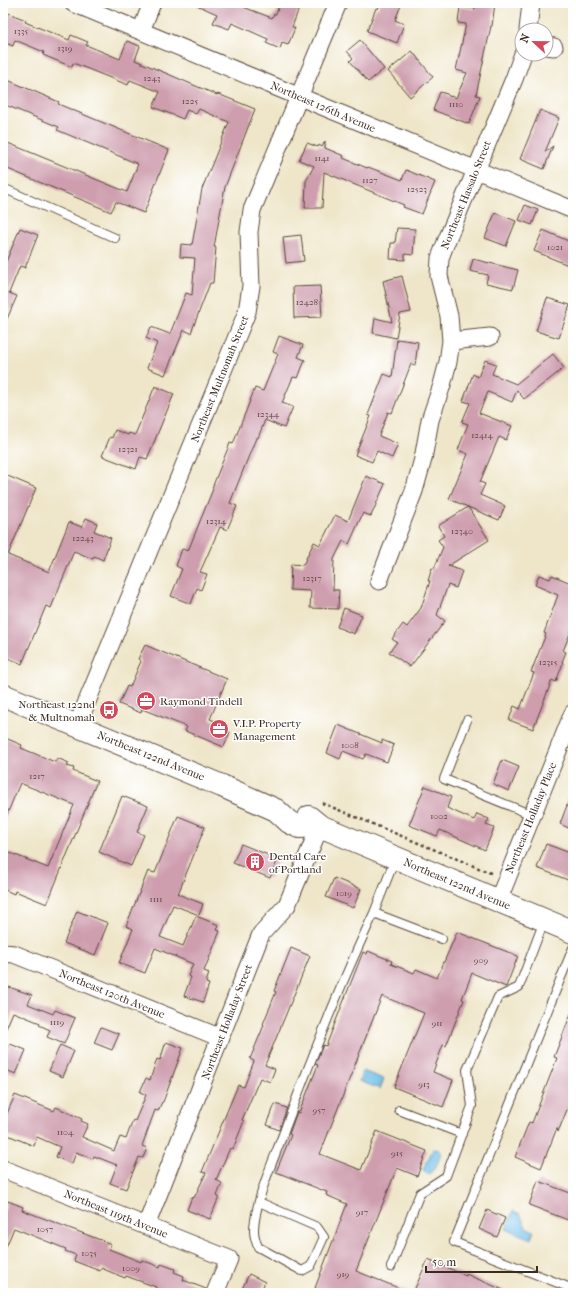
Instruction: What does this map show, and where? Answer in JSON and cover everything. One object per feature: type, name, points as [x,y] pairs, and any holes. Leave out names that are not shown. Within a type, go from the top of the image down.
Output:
[{"type":"main road","name":"Northeast 122nd Avenue","points":[[3,695],[276,810],[289,822],[299,827],[320,826],[573,932]]},
{"type":"street","name":"Northeast 126th Avenue","points":[[73,3],[573,210]]},
{"type":"street","points":[[141,31],[152,3]]},
{"type":"street","name":"Northeast Multnomah Street","points":[[77,726],[247,312],[251,286],[249,232],[252,210],[338,3]]},
{"type":"street","points":[[529,22],[531,3]]},
{"type":"street","name":"Northeast Hassalo Street","points":[[378,581],[414,491],[430,420],[448,362],[451,340],[449,316],[439,276],[440,258],[520,62]]},
{"type":"street","points":[[451,340],[490,337]]},
{"type":"street","name":"Northeast Holladay Place","points":[[498,901],[573,713]]},
{"type":"street","name":"Northeast Holladay Street","points":[[146,1226],[261,934],[287,905],[320,826]]},
{"type":"street","name":"Northeast 120th Avenue","points":[[3,953],[14,954],[221,1038]]},
{"type":"street","name":"Northeast 119th Avenue","points":[[3,1169],[229,1259],[216,1293]]},
{"type":"lane","points":[[3,188],[115,238]]},
{"type":"lane","points":[[467,720],[444,779],[532,815]]},
{"type":"lane","points":[[259,1202],[317,1227],[324,1237],[312,1266],[302,1271],[258,1247],[254,1235],[255,1220],[259,1202],[305,1076],[355,954],[374,913],[395,858]]},
{"type":"lane","points":[[374,913],[442,939]]},
{"type":"lane","points":[[391,1267],[420,1193],[446,1176],[472,1106],[467,1070],[498,997],[519,987],[545,920]]},
{"type":"lane","points":[[573,948],[454,1242],[568,1287],[573,1291]]},
{"type":"lane","points":[[399,1110],[462,1134]]},
{"type":"path","points":[[318,802],[506,880]]},
{"type":"water","points":[[363,1071],[384,1079],[380,1089],[359,1081]]},
{"type":"water","points":[[433,1149],[440,1150],[441,1152],[437,1165],[428,1174],[425,1173],[423,1169]]},
{"type":"water","points":[[513,1211],[520,1214],[526,1227],[534,1231],[531,1239],[506,1229]]},
{"type":"building","points":[[192,3],[233,3],[272,18],[274,14],[276,14],[280,3],[301,3],[292,27],[295,28],[288,45],[282,43],[280,49],[266,43],[268,39],[232,23],[229,29],[213,23],[217,14]]},
{"type":"building","points":[[380,3],[402,3],[395,20],[404,24],[397,43],[367,31],[376,8],[378,9]]},
{"type":"building","points":[[476,3],[495,3],[492,26],[476,95],[480,96],[469,124],[433,110],[440,92],[456,98],[467,73],[456,70],[466,24],[458,23],[460,7],[475,9]]},
{"type":"building","points":[[3,11],[26,20],[25,22],[69,40],[71,35],[88,42],[86,45],[120,59],[127,41],[140,46],[135,60],[217,95],[218,94],[255,109],[225,187],[214,247],[216,247],[213,283],[210,283],[191,333],[184,330],[165,375],[147,368],[157,343],[146,338],[151,327],[170,334],[186,293],[192,295],[195,258],[180,257],[181,244],[192,245],[202,189],[229,122],[199,109],[196,114],[187,110],[183,119],[153,107],[160,92],[130,80],[128,85],[73,63],[72,67],[43,55],[44,52],[15,40],[13,46],[3,42]]},
{"type":"building","points":[[360,40],[384,69],[368,82],[350,61],[353,58],[347,51]]},
{"type":"building","points":[[412,51],[433,77],[410,97],[388,71]]},
{"type":"building","points":[[3,78],[59,102],[58,104],[169,150],[144,213],[116,202],[111,212],[3,167],[3,141],[127,192],[138,164],[57,130],[59,127],[3,104]]},
{"type":"building","points":[[540,110],[559,118],[545,152],[553,146],[544,169],[520,159]]},
{"type":"building","points":[[325,141],[325,148],[344,156],[343,158],[367,168],[368,167],[402,180],[406,170],[435,182],[422,214],[324,172],[322,208],[305,208],[306,181],[314,166],[299,160],[307,143],[322,147]]},
{"type":"building","points":[[525,205],[538,210],[532,225],[519,220]]},
{"type":"building","points":[[495,213],[516,221],[506,246],[485,238]]},
{"type":"building","points":[[20,228],[38,235],[25,268],[20,266],[9,293],[17,296],[3,328],[3,269]]},
{"type":"building","points":[[397,228],[415,229],[413,255],[405,254],[405,260],[390,259],[391,243],[395,243]]},
{"type":"building","points":[[543,230],[573,243],[573,267],[534,251]]},
{"type":"building","points":[[301,235],[304,261],[286,263],[283,237]]},
{"type":"building","points":[[473,259],[518,270],[513,289],[486,283],[488,275],[470,271]]},
{"type":"building","points":[[402,276],[411,312],[400,314],[396,338],[373,333],[375,318],[392,322],[383,281]]},
{"type":"building","points":[[320,286],[322,317],[294,318],[293,287]]},
{"type":"building","points":[[547,298],[570,305],[559,338],[536,331]]},
{"type":"building","points":[[279,336],[303,345],[298,357],[305,360],[298,378],[293,377],[282,403],[293,407],[284,428],[265,420],[258,438],[256,438],[230,503],[237,506],[227,530],[220,527],[200,572],[207,574],[201,590],[197,588],[191,604],[171,596],[182,569],[176,566],[182,549],[188,551],[230,443],[233,444],[255,388],[263,391],[278,354],[273,352]]},
{"type":"building","points":[[397,339],[418,342],[415,365],[411,364],[392,413],[388,412],[379,436],[398,444],[392,458],[377,451],[372,462],[355,455],[371,416],[368,415],[384,374],[392,377]]},
{"type":"building","points":[[553,354],[564,368],[524,399],[517,390],[512,402],[488,392],[479,413],[512,426],[506,440],[499,437],[480,482],[485,484],[480,495],[505,506],[499,520],[449,499],[468,454],[458,450],[468,424],[462,422],[470,403],[463,401],[473,374],[478,377],[485,360],[496,364],[492,374],[516,384]]},
{"type":"building","points":[[155,386],[174,394],[147,459],[140,457],[136,469],[102,456],[110,437],[112,438],[115,430],[128,435],[129,433],[135,435]]},
{"type":"building","points":[[3,474],[36,488],[8,555],[49,572],[69,522],[82,527],[86,518],[97,523],[94,531],[111,538],[103,560],[94,556],[93,559],[74,551],[51,608],[46,606],[22,664],[3,656]]},
{"type":"building","points":[[366,476],[385,484],[371,516],[363,513],[349,544],[343,541],[334,559],[333,590],[339,590],[338,609],[310,608],[311,591],[290,590],[291,564],[303,565],[314,542],[320,545],[335,515],[348,521]]},
{"type":"building","points":[[468,507],[489,540],[448,566],[462,571],[456,588],[448,585],[437,615],[445,621],[410,667],[389,652],[397,642],[392,639],[403,624],[407,627],[421,608],[430,581],[428,581],[432,568],[434,569],[443,547],[438,540],[444,536],[438,526]]},
{"type":"building","points":[[539,575],[550,579],[552,575],[573,584],[573,626],[563,651],[566,652],[556,682],[552,680],[533,729],[509,720],[514,706],[520,709],[534,673],[531,672],[546,634],[544,633],[558,595],[535,585]]},
{"type":"building","points":[[344,608],[362,615],[354,634],[337,627]]},
{"type":"building","points":[[145,645],[227,679],[210,719],[227,726],[225,730],[230,732],[224,747],[185,731],[187,727],[142,709],[141,713],[119,704],[127,686],[130,687],[141,661],[138,659]]},
{"type":"building","points":[[338,725],[382,743],[382,740],[394,745],[387,762],[366,754],[363,759],[343,751],[340,759],[327,753]]},
{"type":"building","points":[[3,737],[22,745],[21,748],[55,762],[57,758],[69,763],[67,766],[74,768],[73,771],[97,781],[47,904],[15,891],[14,894],[3,889],[3,850],[48,868],[74,805],[20,783],[3,824]]},
{"type":"building","points":[[502,760],[519,767],[509,791],[493,784]]},
{"type":"building","points":[[425,786],[451,797],[447,808],[474,820],[477,814],[489,819],[486,825],[494,828],[485,850],[440,830],[437,836],[409,825]]},
{"type":"building","points":[[572,792],[573,793],[573,830],[560,824]]},
{"type":"building","points":[[122,796],[148,806],[137,832],[144,835],[131,866],[99,852]]},
{"type":"building","points":[[178,816],[205,827],[178,894],[203,904],[199,915],[173,905],[160,937],[183,946],[196,916],[219,925],[217,930],[220,931],[204,971],[209,973],[206,983],[209,984],[203,1002],[184,996],[191,977],[188,976],[193,964],[155,948],[145,973],[119,963],[133,929],[126,926],[148,871],[155,873]]},
{"type":"building","name":"Dental Care of Portland","points":[[241,844],[278,859],[270,878],[233,863]]},
{"type":"building","points":[[546,844],[573,854],[573,867],[568,880],[537,868]]},
{"type":"building","points":[[334,878],[361,889],[353,908],[326,897]]},
{"type":"building","points":[[77,911],[108,923],[95,955],[64,943]]},
{"type":"building","points":[[457,932],[518,956],[506,987],[472,973],[462,999],[464,1000],[446,1046],[443,1045],[433,1072],[453,1080],[443,1107],[394,1087],[424,1013],[382,996],[320,1154],[361,1170],[377,1131],[427,1151],[417,1176],[397,1168],[356,1271],[411,1293],[327,1293],[315,1288],[347,1204],[326,1195],[327,1192],[276,1172],[291,1135],[289,1134],[318,1065],[315,1064],[323,1045],[326,1046],[363,952],[367,954],[368,951],[392,961],[391,964],[414,973],[416,969],[437,978]]},
{"type":"building","points":[[291,948],[310,956],[265,1065],[275,1069],[270,1082],[260,1078],[242,1120],[244,1121],[233,1149],[230,1148],[216,1180],[222,1183],[217,1196],[219,1197],[210,1219],[187,1210],[192,1197],[194,1198],[206,1173],[202,1172],[238,1085],[244,1087],[254,1061],[250,1059],[264,1025],[263,1024],[276,992],[274,991]]},
{"type":"building","points":[[3,985],[32,995],[28,1004],[53,1014],[55,1010],[75,1018],[64,1044],[47,1037],[50,1030],[39,1025],[40,1023],[13,1012],[3,1036]]},
{"type":"building","points":[[572,1011],[573,1095],[558,1132],[557,1128],[541,1168],[515,1157],[529,1122],[532,1123],[557,1058],[554,1057]]},
{"type":"building","points":[[101,1027],[119,1034],[112,1050],[94,1043]]},
{"type":"building","points":[[166,1042],[183,1048],[163,1102],[158,1111],[155,1110],[142,1146],[147,1148],[143,1158],[139,1157],[126,1189],[110,1183],[117,1165],[94,1156],[93,1159],[76,1152],[72,1164],[56,1157],[60,1147],[37,1137],[34,1146],[3,1133],[3,1123],[15,1095],[54,1111],[56,1107],[82,1119],[81,1121],[88,1124],[82,1137],[114,1151],[120,1137],[126,1139],[133,1120],[135,1121],[146,1095],[140,1092],[146,1078],[150,1080],[157,1059],[160,1060]]},
{"type":"building","points":[[10,1044],[26,1050],[16,1074],[3,1069],[3,1062]]},
{"type":"building","points":[[60,1045],[74,1051],[63,1077],[49,1071]]},
{"type":"building","points":[[275,1104],[287,1108],[279,1130],[267,1125]]},
{"type":"building","points":[[538,1181],[573,1194],[573,1222],[529,1205]]},
{"type":"building","points":[[8,1201],[23,1207],[22,1210],[111,1244],[109,1249],[141,1262],[142,1260],[160,1267],[161,1264],[175,1269],[174,1272],[184,1276],[183,1280],[206,1289],[205,1293],[154,1293],[156,1287],[126,1276],[125,1278],[101,1268],[100,1271],[74,1261],[76,1255],[65,1251],[66,1249],[14,1228],[3,1254],[3,1214]]},
{"type":"building","points":[[487,1210],[505,1218],[497,1237],[479,1229]]},
{"type":"building","points":[[428,1259],[466,1276],[466,1274],[510,1293],[413,1293]]},
{"type":"building","points":[[249,1274],[265,1282],[260,1293],[242,1293],[244,1290],[242,1289]]},
{"type":"place","name":"Raymond Tindell","points":[[146,701]]},
{"type":"place","name":"Northeast 122nd & Multnomah","points":[[109,710]]},
{"type":"place","name":"V.I.P. Property Management","points":[[219,729]]},
{"type":"place","name":"Dental Care of Portland","points":[[255,862]]}]
